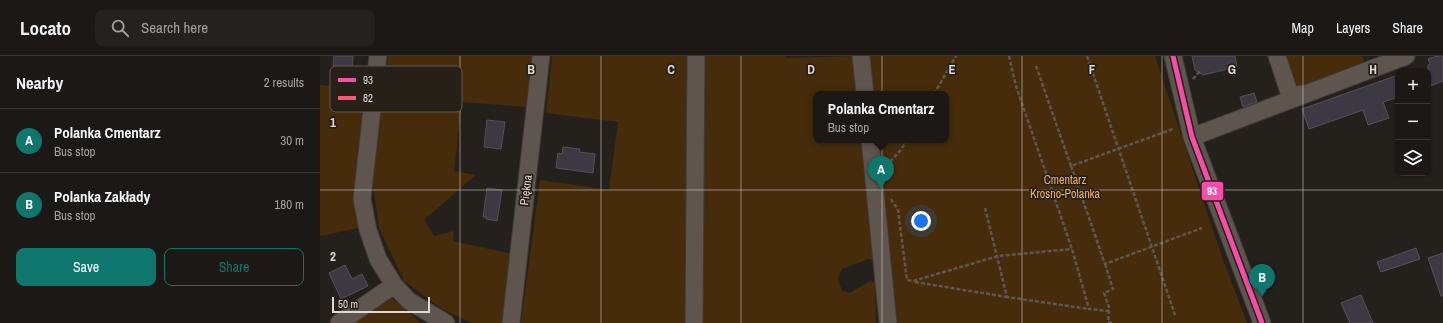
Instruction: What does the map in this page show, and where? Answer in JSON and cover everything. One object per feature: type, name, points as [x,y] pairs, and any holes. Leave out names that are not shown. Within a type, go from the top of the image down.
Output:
[{"type":"street","points":[[377,66],[378,56]]},
{"type":"street","name":"Piękna","points":[[511,323],[541,56]]},
{"type":"street","points":[[694,323],[696,56]]},
{"type":"street","points":[[861,56],[865,91]]},
{"type":"street","points":[[1173,56],[1192,137],[1262,323]]},
{"type":"street","points":[[1278,56],[1291,98]]},
{"type":"street","points":[[1192,137],[1367,69],[1362,56]]},
{"type":"street","points":[[1291,98],[1406,56]]},
{"type":"street","points":[[372,112],[362,199],[368,230],[378,258],[394,285],[409,301],[446,323]]},
{"type":"street","points":[[870,143],[888,323]]},
{"type":"street","points":[[339,323],[394,285]]},
{"type":"path","points":[[936,91],[956,56]]},
{"type":"path","points":[[1009,56],[1016,86],[1072,249],[1089,309]]},
{"type":"path","points":[[1087,56],[1175,315]]},
{"type":"path","points":[[1036,66],[1113,289],[1104,293],[1109,311],[1108,322],[1114,323]]},
{"type":"path","points":[[1196,76],[1200,71]]},
{"type":"path","points":[[1070,166],[1173,129]]},
{"type":"path","points":[[884,169],[900,152],[905,143]]},
{"type":"path","points":[[889,196],[898,210],[907,280],[1007,297],[1109,311]]},
{"type":"path","points":[[985,208],[1007,297]]},
{"type":"path","points":[[1105,264],[1202,228]]},
{"type":"path","points":[[913,281],[998,256],[1072,249]]},
{"type":"green space","points":[[388,56],[532,56],[528,107],[462,102],[462,66],[387,66]]},
{"type":"green space","points":[[552,56],[690,56],[685,323],[521,323],[540,180],[609,190],[618,122],[546,113]]},
{"type":"green space","points":[[703,56],[785,56],[786,58],[854,56],[858,91],[813,91],[813,143],[862,143],[875,260],[869,259],[842,269],[838,279],[842,291],[850,293],[870,281],[875,283],[876,323],[700,323]]},
{"type":"green space","name":"Cmentarz Krosno-Polanka","points":[[867,56],[1155,56],[1221,254],[1247,323],[888,323],[875,143],[949,143],[949,91],[870,91]]},
{"type":"green space","points":[[1278,56],[1362,56],[1367,69],[1291,98]]},
{"type":"green space","points":[[320,85],[330,86],[330,112],[367,112],[359,228],[320,236]]},
{"type":"green space","points":[[381,112],[461,112],[454,171],[476,175],[424,220],[434,236],[454,231],[453,241],[512,254],[503,323],[472,323],[442,309],[404,281],[379,228],[372,178]]},
{"type":"green space","points":[[389,296],[421,323],[354,323],[377,307]]},
{"type":"building","points":[[334,56],[353,56],[352,66],[333,66]]},
{"type":"building","points":[[1192,56],[1235,56],[1237,67],[1203,75],[1195,70]]},
{"type":"building","points":[[1443,56],[1443,81],[1431,86],[1431,68],[1428,68],[1428,65],[1430,64],[1428,59]]},
{"type":"building","points":[[1395,76],[1395,98],[1383,102],[1389,118],[1368,125],[1363,110],[1309,129],[1302,109]]},
{"type":"building","points":[[1254,93],[1257,102],[1243,107],[1240,97]]},
{"type":"building","points":[[487,120],[505,122],[501,149],[484,147]]},
{"type":"building","points":[[563,147],[580,149],[579,152],[595,154],[593,173],[556,168],[558,153],[562,154]]},
{"type":"building","points":[[487,188],[502,190],[497,221],[483,217]]},
{"type":"building","points":[[1416,248],[1420,259],[1381,272],[1377,262]]},
{"type":"building","points":[[1443,253],[1443,296],[1441,296],[1428,258]]},
{"type":"building","points":[[345,265],[352,279],[362,274],[368,286],[341,299],[329,273]]},
{"type":"building","points":[[1361,295],[1373,323],[1350,323],[1341,303]]},
{"type":"transit line","name":"93","points":[[1173,56],[1192,137],[1262,323]]},
{"type":"place","name":"Polanka Cmentarz","points":[[881,189]]},
{"type":"place","name":"Polanka Zakłady","points":[[1262,297]]}]
